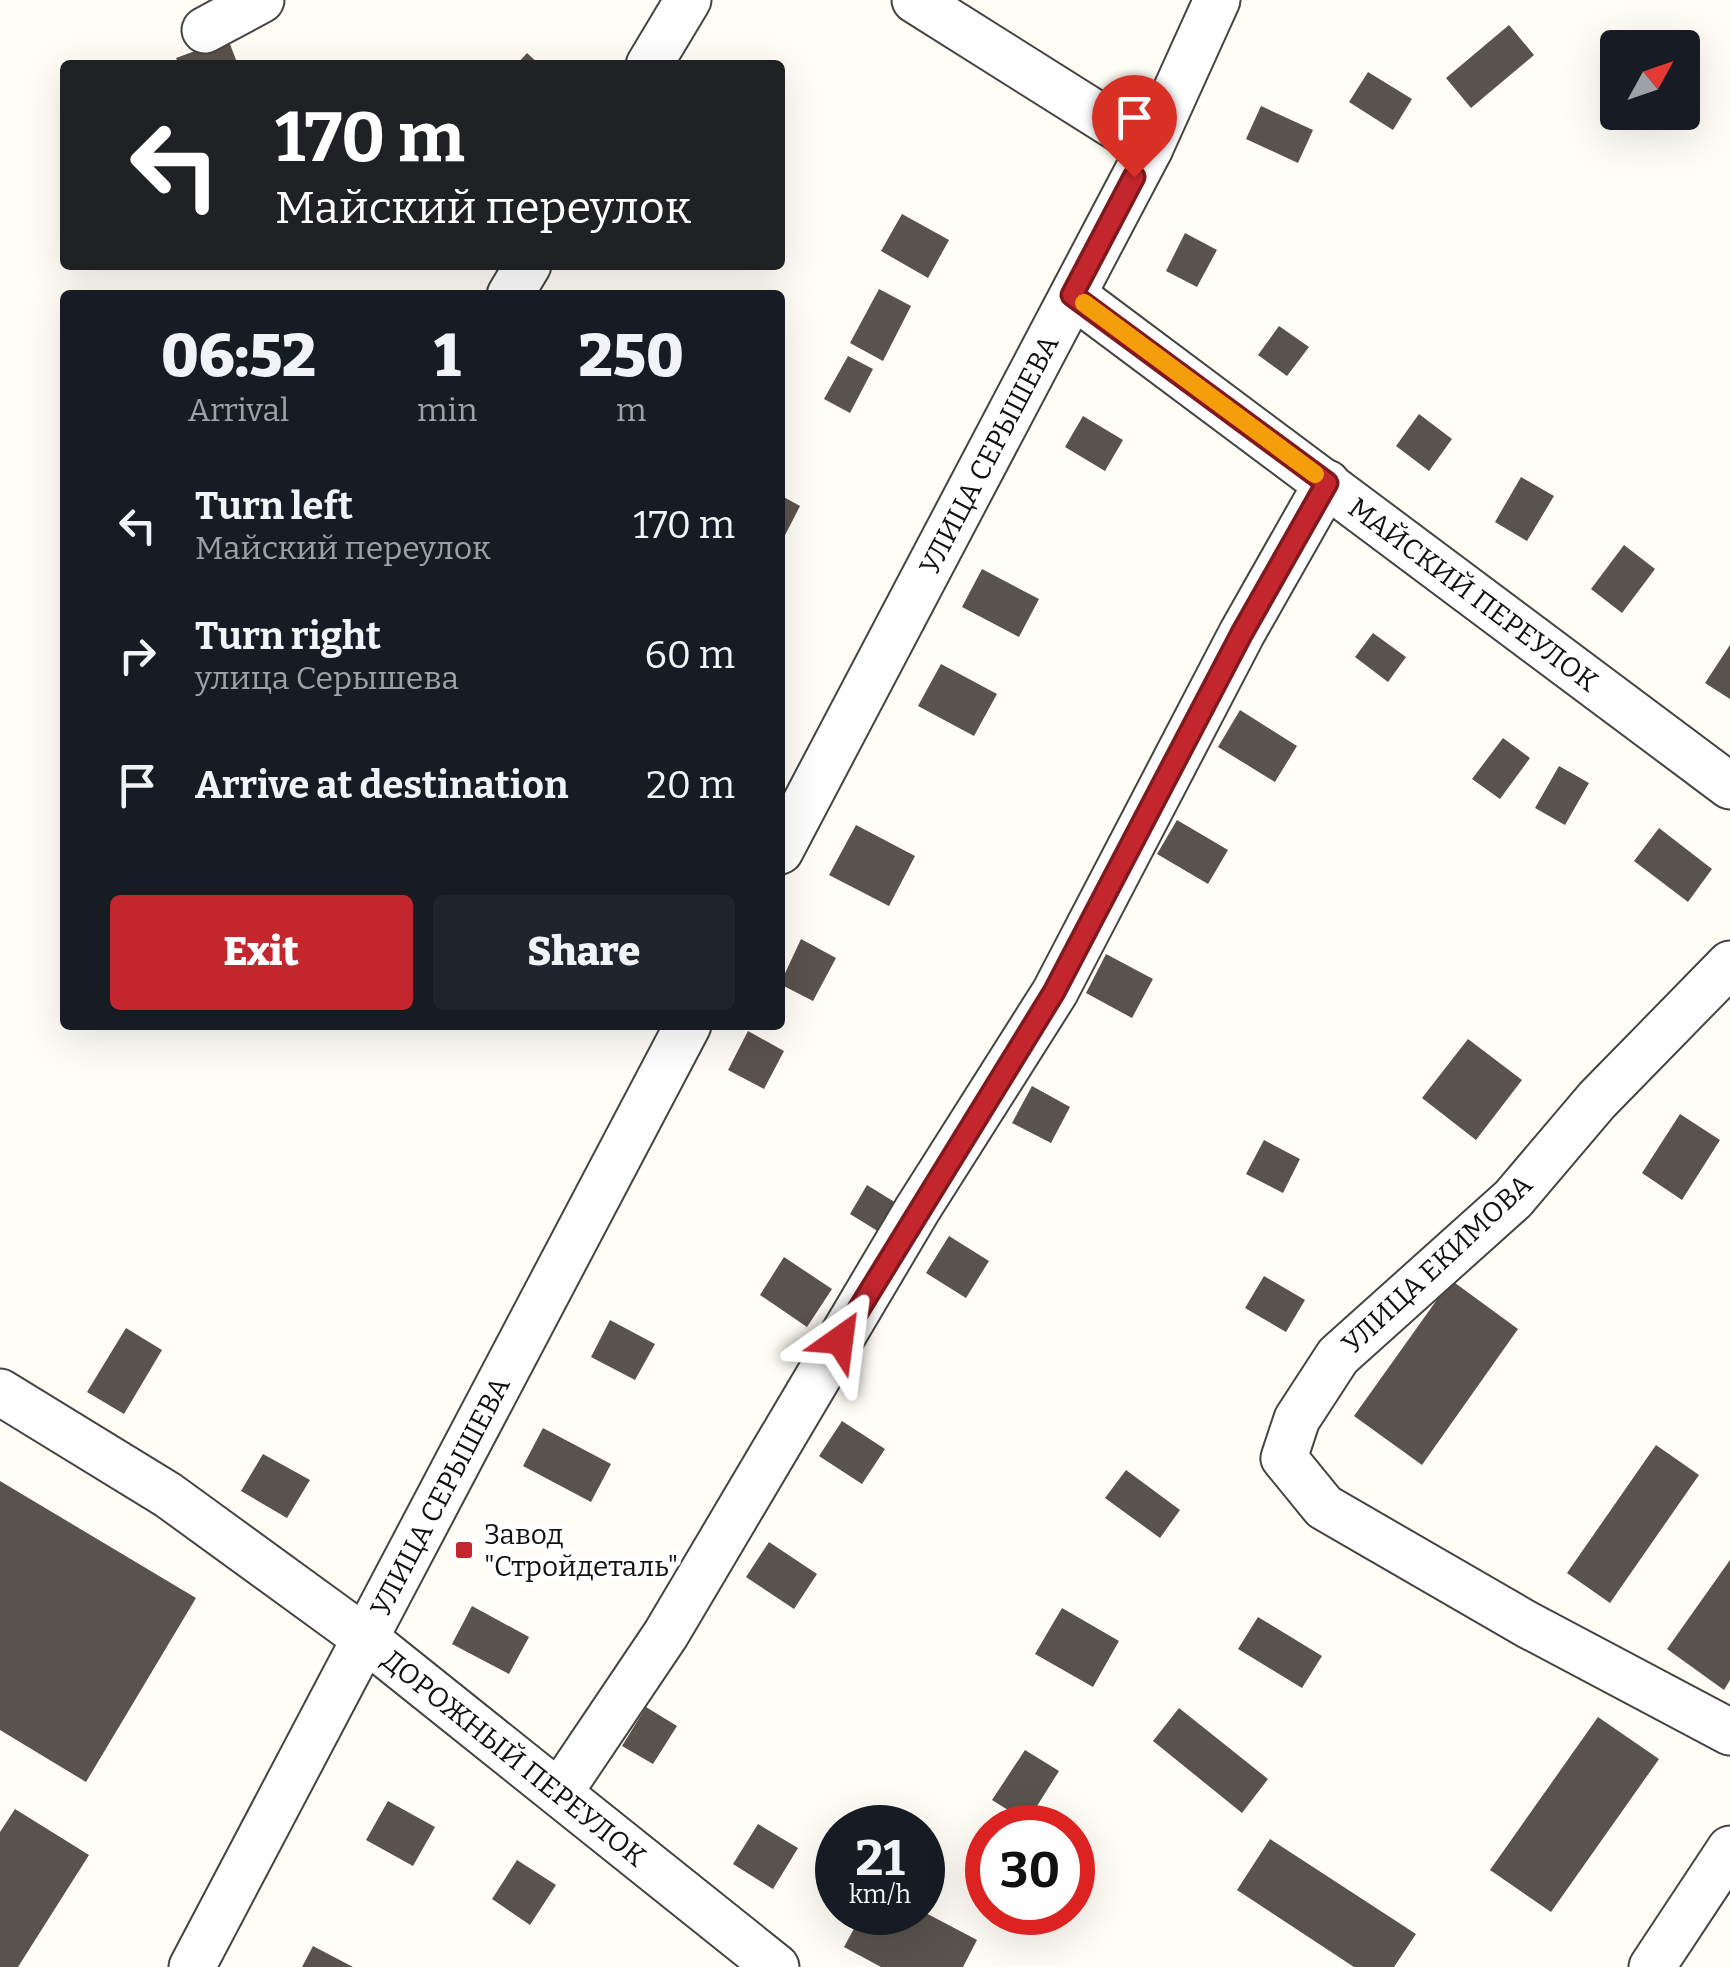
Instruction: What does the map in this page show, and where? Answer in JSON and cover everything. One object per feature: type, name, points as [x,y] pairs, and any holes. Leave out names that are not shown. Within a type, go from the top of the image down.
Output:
[{"type":"street","points":[[205,30],[261,0]]},
{"type":"street","points":[[652,60],[688,0]]},
{"type":"street","points":[[916,0],[1150,148]]},
{"type":"street","name":"УЛИЦА СЕРЫШЕВА","points":[[785,841],[1150,148],[1217,0]]},
{"type":"street","name":"МАЙСКИЙ ПЕРЕУЛОК","points":[[1072,295],[1730,786]]},
{"type":"street","points":[[559,1793],[666,1634],[917,1210],[1054,992],[1242,633],[1327,483]]},
{"type":"street","name":"УЛИЦА ЕКИМОВА","points":[[1730,964],[1597,1100],[1514,1199],[1338,1356],[1297,1418],[1284,1458],[1324,1507],[1528,1625],[1730,1732]]},
{"type":"street","name":"УЛИЦА СЕРЫШЕВА","points":[[192,1967],[685,1030]]},
{"type":"street","name":"ДОРОЖНЫЙ ПЕРЕУЛОК","points":[[0,1392],[168,1495],[366,1638],[776,1967]]},
{"type":"street","points":[[1652,1967],[1730,1850]]},
{"type":"building","points":[[1509,25],[1534,55],[1471,108],[1446,78]]},
{"type":"building","points":[[228,39],[236,60],[177,60]]},
{"type":"building","points":[[1368,72],[1412,99],[1393,130],[1349,102]]},
{"type":"building","points":[[1261,106],[1313,130],[1298,163],[1246,139]]},
{"type":"building","points":[[902,214],[949,240],[928,278],[881,251]]},
{"type":"building","points":[[1185,233],[1217,250],[1197,287],[1166,271]]},
{"type":"building","points":[[879,289],[911,306],[883,361],[850,343]]},
{"type":"building","points":[[1279,326],[1309,347],[1287,376],[1258,355]]},
{"type":"building","points":[[848,356],[873,369],[850,413],[824,399]]},
{"type":"building","points":[[1419,414],[1452,439],[1429,471],[1396,446]]},
{"type":"building","points":[[1083,416],[1123,440],[1105,471],[1065,447]]},
{"type":"building","points":[[1521,477],[1554,496],[1527,541],[1495,522]]},
{"type":"building","points":[[785,498],[800,506],[785,535]]},
{"type":"building","points":[[1624,545],[1655,569],[1622,613],[1591,589]]},
{"type":"building","points":[[982,569],[1039,599],[1019,637],[962,607]]},
{"type":"building","points":[[1373,633],[1406,657],[1388,682],[1355,657]]},
{"type":"building","points":[[1730,645],[1730,699],[1705,683]]},
{"type":"building","points":[[941,664],[997,694],[974,736],[918,706]]},
{"type":"building","points":[[1240,710],[1297,746],[1275,782],[1218,747]]},
{"type":"building","points":[[1503,738],[1530,758],[1500,799],[1472,779]]},
{"type":"building","points":[[1559,766],[1589,783],[1565,825],[1535,808]]},
{"type":"building","points":[[1177,820],[1228,850],[1208,884],[1157,854]]},
{"type":"building","points":[[856,825],[915,856],[889,906],[829,875]]},
{"type":"building","points":[[1659,828],[1712,869],[1688,902],[1634,861]]},
{"type":"building","points":[[801,939],[836,958],[813,1001],[785,987],[785,973]]},
{"type":"building","points":[[1106,954],[1153,979],[1132,1018],[1086,993]]},
{"type":"building","points":[[748,1031],[784,1051],[764,1089],[728,1070]]},
{"type":"building","points":[[1468,1039],[1522,1080],[1476,1140],[1422,1098]]},
{"type":"building","points":[[1032,1086],[1070,1107],[1051,1143],[1012,1123]]},
{"type":"building","points":[[1680,1114],[1720,1140],[1682,1200],[1642,1173]]},
{"type":"building","points":[[1264,1140],[1300,1159],[1283,1193],[1246,1174]]},
{"type":"building","points":[[867,1185],[901,1206],[884,1235],[850,1214]]},
{"type":"building","points":[[949,1236],[989,1261],[966,1298],[926,1273]]},
{"type":"building","points":[[784,1257],[832,1289],[807,1327],[760,1295]]},
{"type":"building","points":[[1264,1276],[1305,1300],[1286,1332],[1245,1308]]},
{"type":"building","points":[[1451,1280],[1518,1329],[1422,1465],[1354,1416]]},
{"type":"building","points":[[610,1320],[655,1344],[635,1380],[591,1357]]},
{"type":"building","points":[[126,1328],[162,1350],[124,1414],[87,1392]]},
{"type":"building","points":[[842,1421],[885,1449],[862,1484],[819,1456]]},
{"type":"building","points":[[543,1428],[611,1464],[591,1502],[523,1466]]},
{"type":"building","points":[[1656,1445],[1699,1475],[1610,1603],[1567,1573]]},
{"type":"building","points":[[263,1454],[310,1480],[287,1518],[241,1491]]},
{"type":"building","points":[[1126,1470],[1180,1510],[1160,1538],[1105,1498]]},
{"type":"building","points":[[0,1481],[196,1598],[86,1782],[0,1730]]},
{"type":"building","points":[[769,1542],[817,1574],[794,1609],[746,1577]]},
{"type":"building","points":[[1730,1560],[1730,1680],[1724,1690],[1667,1649]]},
{"type":"building","points":[[472,1606],[529,1637],[509,1674],[452,1644]]},
{"type":"building","points":[[1062,1608],[1119,1641],[1093,1687],[1035,1654]]},
{"type":"building","points":[[1258,1617],[1322,1656],[1302,1688],[1238,1649]]},
{"type":"building","points":[[646,1707],[677,1726],[653,1764],[622,1746]]},
{"type":"building","points":[[1179,1708],[1268,1779],[1242,1813],[1153,1741]]},
{"type":"building","points":[[1598,1717],[1659,1759],[1551,1912],[1490,1870]]},
{"type":"building","points":[[1025,1750],[1059,1771],[1038,1805],[1000,1805],[992,1800]]},
{"type":"building","points":[[388,1801],[435,1827],[413,1866],[366,1840]]},
{"type":"building","points":[[15,1809],[89,1855],[18,1967],[0,1967],[0,1832]]},
{"type":"building","points":[[758,1824],[798,1848],[773,1889],[733,1864]]},
{"type":"building","points":[[1270,1839],[1416,1934],[1394,1967],[1354,1967],[1237,1890]]},
{"type":"building","points":[[517,1860],[556,1885],[530,1925],[492,1899]]},
{"type":"building","points":[[945,1923],[977,1940],[963,1967],[881,1967],[844,1947],[851,1935],[945,1935]]},
{"type":"building","points":[[313,1946],[353,1967],[302,1967]]},
{"type":"slow traffic","points":[[1084,303],[1315,474]]},
{"type":"place","name":"Завод \"Стройдеталь\"","points":[[464,1550]]},
{"type":"route","points":[[840,1340],[1054,992],[1242,633],[1327,483],[1072,295],[1134,177]]}]
